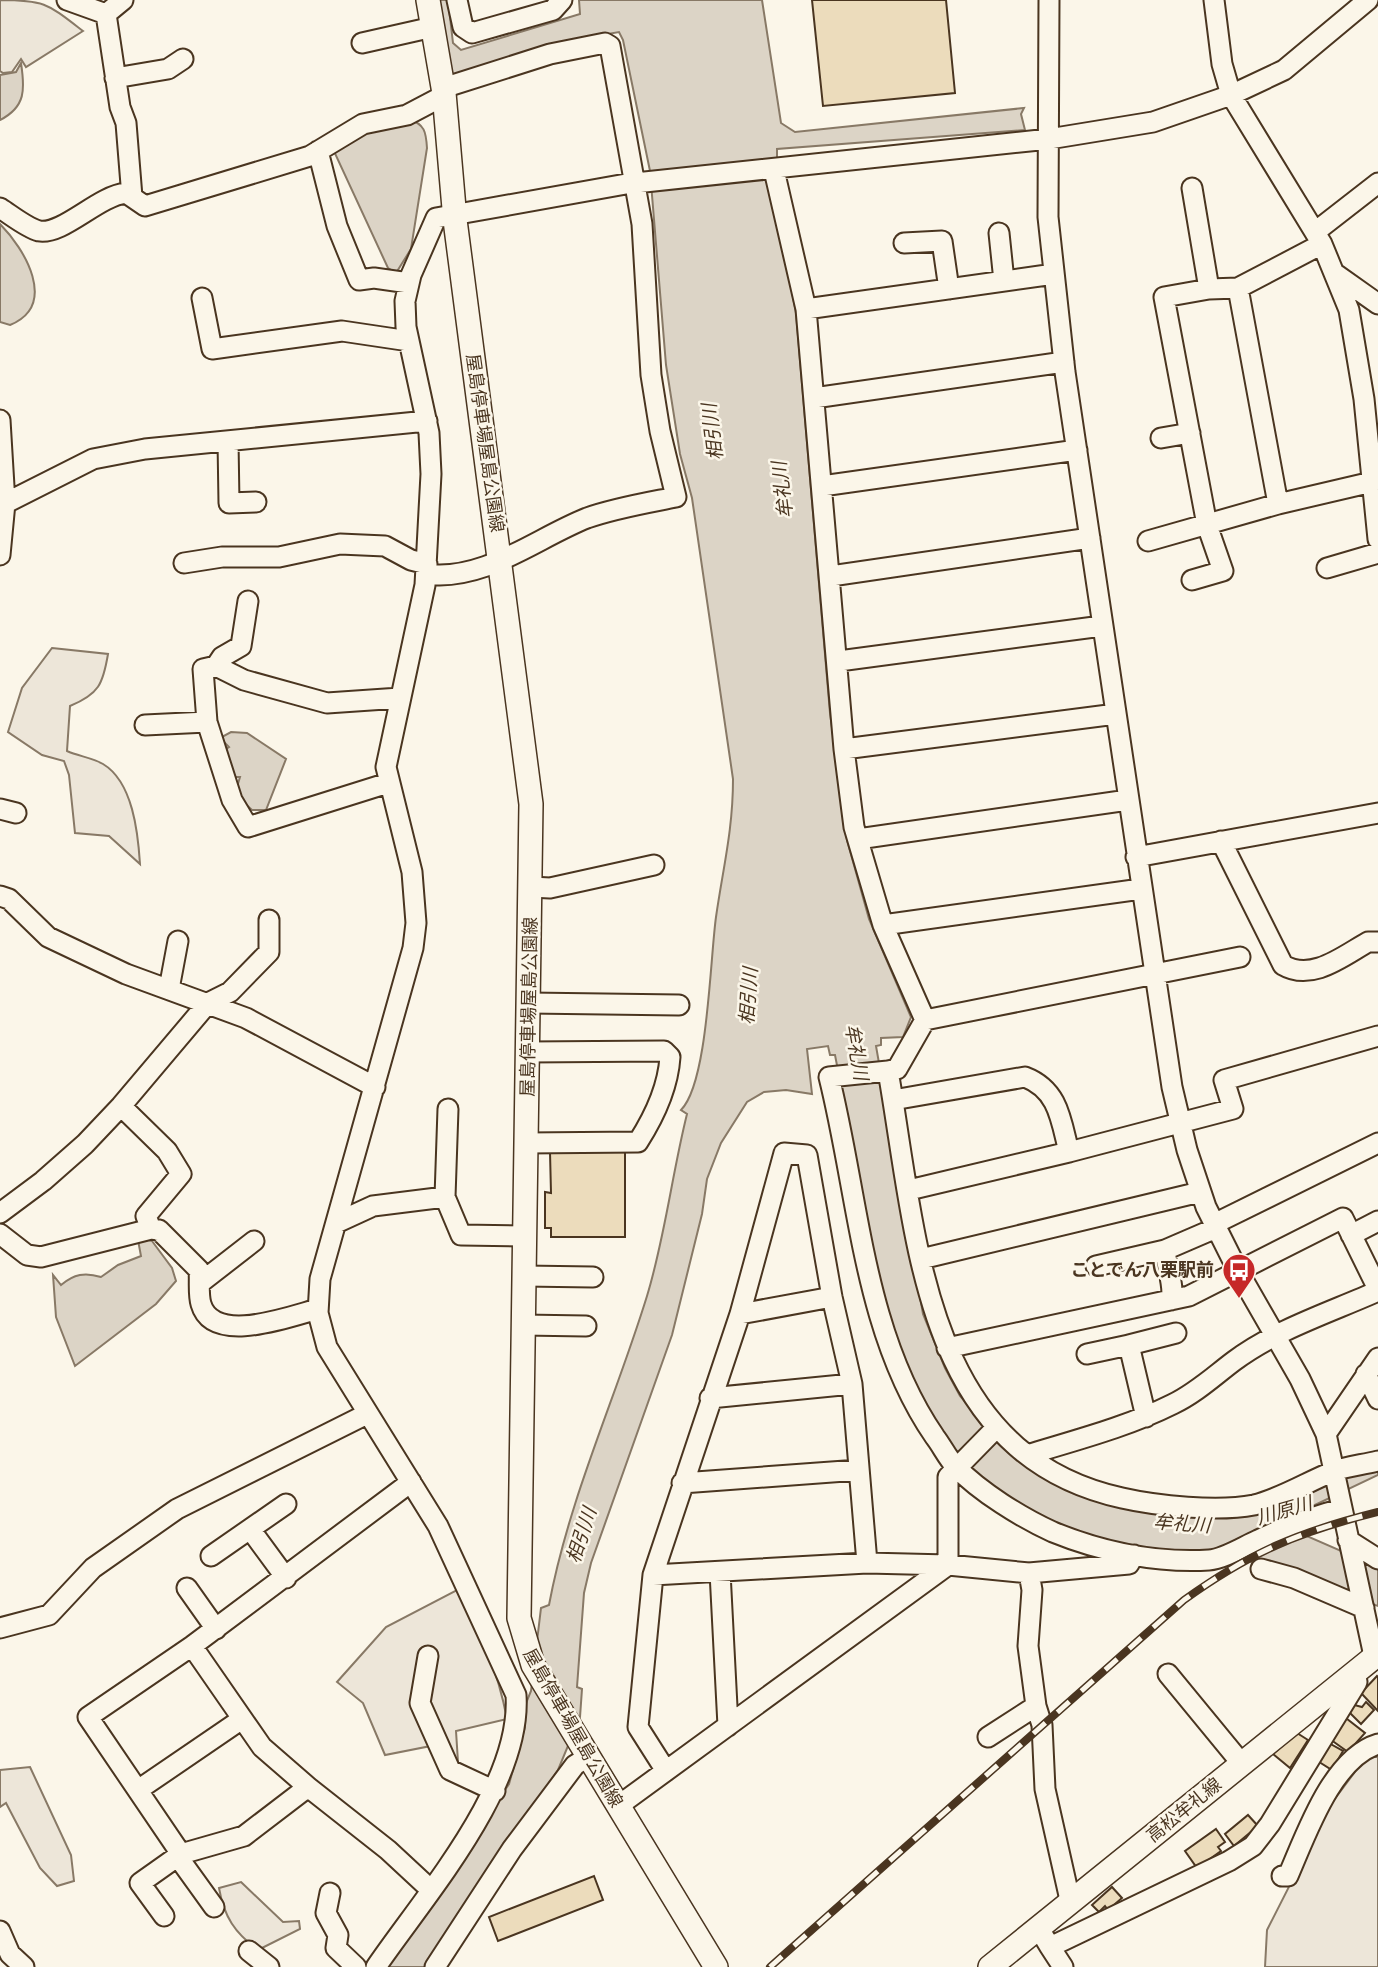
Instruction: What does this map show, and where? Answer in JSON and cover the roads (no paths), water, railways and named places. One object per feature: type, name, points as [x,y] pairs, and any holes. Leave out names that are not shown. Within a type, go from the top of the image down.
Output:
[{"type":"main road","name":"屋島停車場屋島公園線","points":[[428,0],[444,91],[455,214],[529,768],[531,887],[518,1602],[526,1649],[716,1967]]},
{"type":"main road","name":"高松牟礼線","points":[[990,1967],[1044,1937],[1070,1900],[1376,1655]]},
{"type":"street","points":[[67,0],[106,15]]},
{"type":"street","points":[[106,15],[124,0]]},
{"type":"street","points":[[457,0],[463,27],[472,33],[553,10],[562,0]]},
{"type":"street","points":[[1049,0],[1048,217],[1064,362],[1141,889],[1180,1125],[1200,1192],[1215,1226],[1326,1434],[1376,1655]]},
{"type":"street","points":[[1214,0],[1222,64],[1231,95],[1319,238],[1337,275],[1349,310],[1364,399],[1378,539]]},
{"type":"street","points":[[376,1967],[495,1791],[511,1752],[517,1712],[516,1695],[438,1525],[327,1347],[318,1309],[320,1279],[408,974],[415,923],[410,860],[388,783],[387,758],[426,569],[431,474],[426,421],[405,314],[409,283],[436,218],[642,184],[1049,139],[1153,122],[1231,95],[1284,70],[1368,0]]},
{"type":"street","points":[[106,15],[126,123],[132,197]]},
{"type":"street","points":[[362,43],[433,27]]},
{"type":"street","points":[[0,208],[38,231],[51,230],[111,195],[126,193],[145,206],[180,198],[224,181],[310,156],[363,124],[407,115],[444,91],[550,54],[605,43],[610,46],[642,184],[651,375],[660,431],[676,497],[589,518],[501,560],[438,575],[385,545],[340,544],[279,558],[222,557],[184,563]]},
{"type":"street","points":[[116,78],[168,69],[183,59]]},
{"type":"street","points":[[318,151],[337,226],[359,280],[374,278],[409,283]]},
{"type":"street","points":[[770,170],[806,309],[839,661],[844,750],[858,839],[883,925],[925,1020]]},
{"type":"street","points":[[1192,580],[1223,571],[1206,525],[1164,297],[1209,289],[1238,288],[1319,238],[1378,183]]},
{"type":"street","points":[[1192,188],[1209,289]]},
{"type":"street","points":[[999,233],[1004,281]]},
{"type":"street","points":[[904,243],[942,241],[949,289]]},
{"type":"street","points":[[806,309],[1054,274]]},
{"type":"street","points":[[1337,275],[1378,304]]},
{"type":"street","points":[[1238,288],[1278,504]]},
{"type":"street","points":[[202,298],[212,349],[342,331],[409,341]]},
{"type":"street","points":[[814,398],[1064,362]]},
{"type":"street","points":[[0,420],[3,505],[0,555]]},
{"type":"street","points":[[3,505],[93,459],[145,450],[426,421]]},
{"type":"street","points":[[1161,438],[1190,433]]},
{"type":"street","points":[[228,441],[229,503],[256,502]]},
{"type":"street","points":[[822,486],[1076,450]]},
{"type":"street","points":[[1148,541],[1278,504],[1372,482]]},
{"type":"street","points":[[831,576],[1090,538]]},
{"type":"street","points":[[1327,568],[1378,553]]},
{"type":"street","points":[[216,666],[222,657],[241,646],[248,600]]},
{"type":"street","points":[[839,661],[1102,626]]},
{"type":"street","points":[[388,783],[248,827],[232,800],[207,722],[202,668],[216,666],[244,680],[327,703],[400,698]]},
{"type":"street","points":[[844,750],[1115,714]]},
{"type":"street","points":[[145,725],[207,722]]},
{"type":"street","points":[[858,839],[1128,800]]},
{"type":"street","points":[[1136,856],[1378,813]]},
{"type":"street","points":[[1221,841],[1283,965],[1294,971],[1305,972],[1368,942],[1378,942]]},
{"type":"street","points":[[531,887],[551,888],[654,865]]},
{"type":"street","points":[[883,925],[1141,889]]},
{"type":"street","points":[[0,896],[9,900],[48,937],[126,974],[246,1018],[375,1087]]},
{"type":"street","points":[[0,1213],[43,1181],[121,1106],[208,1003],[230,992],[269,952],[270,920]]},
{"type":"street","points":[[169,989],[178,941]]},
{"type":"street","points":[[1240,957],[925,1020],[897,1069],[830,1077],[869,1269],[887,1338],[901,1377],[923,1419],[956,1467],[1038,1525],[1079,1542],[1134,1555],[1212,1560],[1289,1526],[1342,1509]]},
{"type":"street","points":[[529,1003],[679,1005]]},
{"type":"street","points":[[909,1190],[1069,1153],[1233,1109],[1224,1080],[1378,1036]]},
{"type":"street","points":[[526,1143],[638,1142],[649,1125],[669,1077],[670,1057],[664,1051],[528,1052]]},
{"type":"street","points":[[888,1071],[932,1309],[947,1348],[972,1398],[996,1428],[1027,1455],[1053,1474],[1091,1491],[1146,1503],[1183,1507],[1254,1504],[1378,1461]]},
{"type":"street","points":[[893,1100],[1026,1077],[1049,1091],[1057,1105],[1069,1153]]},
{"type":"street","points":[[121,1106],[167,1150],[181,1174],[146,1216],[151,1229]]},
{"type":"street","points":[[448,1110],[445,1198],[461,1235],[525,1236]]},
{"type":"street","points":[[1096,1266],[1165,1250],[1378,1143]]},
{"type":"street","points":[[666,1771],[638,1727],[653,1575],[740,1314],[785,1153],[807,1155],[832,1297],[852,1384],[867,1563]]},
{"type":"street","points":[[921,1259],[1200,1192]]},
{"type":"street","points":[[336,1223],[373,1206],[445,1198]]},
{"type":"street","points":[[947,1348],[1189,1296],[1343,1218],[1378,1290],[1276,1338],[1233,1362],[1175,1403],[1146,1417],[1027,1455]]},
{"type":"street","points":[[1351,1235],[1378,1221]]},
{"type":"street","points":[[0,1234],[27,1255],[41,1257],[151,1229],[159,1230],[199,1270],[201,1304],[208,1315],[235,1327],[248,1328],[318,1309]]},
{"type":"street","points":[[200,1283],[254,1241]]},
{"type":"street","points":[[1165,1250],[1166,1271],[1173,1294],[1171,1300]]},
{"type":"street","points":[[524,1276],[593,1278]]},
{"type":"street","points":[[740,1314],[832,1297]]},
{"type":"street","points":[[523,1325],[586,1326]]},
{"type":"street","points":[[1087,1354],[1176,1333]]},
{"type":"street","points":[[1129,1345],[1146,1417]]},
{"type":"street","points":[[1326,1434],[1378,1358]]},
{"type":"street","points":[[1366,1374],[1378,1399]]},
{"type":"street","points":[[710,1398],[852,1384]]},
{"type":"street","points":[[0,1628],[49,1615],[93,1568],[177,1509],[367,1414]]},
{"type":"street","points":[[948,1565],[948,1477],[996,1428]]},
{"type":"street","points":[[682,1483],[859,1470]]},
{"type":"street","points":[[214,1907],[88,1717],[216,1629],[411,1482]]},
{"type":"street","points":[[211,1556],[286,1504]]},
{"type":"street","points":[[250,1529],[286,1578]]},
{"type":"street","points":[[1348,1540],[1378,1559]]},
{"type":"street","points":[[653,1575],[867,1563],[948,1565],[1029,1573],[1129,1564],[1134,1555]]},
{"type":"street","points":[[618,1806],[948,1565]]},
{"type":"street","points":[[1261,1569],[1294,1578],[1364,1608]]},
{"type":"street","points":[[720,1572],[728,1726]]},
{"type":"street","points":[[1029,1573],[1032,1590],[1028,1646],[1036,1706],[1042,1725],[1045,1789],[1070,1900]]},
{"type":"street","points":[[187,1588],[216,1629]]},
{"type":"street","points":[[192,1646],[262,1747],[388,1850],[430,1889]]},
{"type":"street","points":[[498,1656],[526,1649]]},
{"type":"street","points":[[428,1656],[420,1703],[450,1770],[495,1791]]},
{"type":"street","points":[[1063,1967],[1044,1937],[1229,1861],[1253,1846],[1270,1824],[1357,1682],[1355,1672]]},
{"type":"street","points":[[1168,1674],[1242,1764]]},
{"type":"street","points":[[988,1737],[1036,1706]]},
{"type":"street","points":[[138,1790],[242,1719]]},
{"type":"street","points":[[1282,1876],[1288,1875],[1333,1784],[1362,1750],[1378,1744]]},
{"type":"street","points":[[435,1967],[512,1849],[584,1749]]},
{"type":"street","points":[[164,1916],[140,1883],[179,1855],[244,1836],[308,1787]]},
{"type":"street","points":[[330,1893],[326,1913],[338,1935],[336,1948],[356,1967]]},
{"type":"street","points":[[0,1931],[10,1954],[24,1967]]},
{"type":"street","points":[[249,1951],[270,1967]]},
{"type":"water","points":[[438,0],[448,0],[453,43],[461,50],[580,14],[579,0],[762,0],[781,123],[795,132],[1024,108],[1021,114],[1025,130],[777,149],[777,161],[768,165],[796,313],[830,713],[847,840],[869,919],[911,1017],[903,1037],[881,1038],[881,1045],[876,1046],[923,1314],[945,1368],[960,1396],[1002,1444],[1027,1464],[1196,1514],[1378,1466],[1378,1475],[1277,1523],[1378,1567],[1378,1606],[1258,1563],[1209,1555],[1143,1552],[1094,1541],[1012,1503],[967,1465],[926,1413],[888,1327],[835,1055],[830,1055],[828,1046],[807,1049],[812,1094],[786,1090],[764,1092],[747,1102],[721,1143],[707,1179],[702,1214],[672,1335],[591,1563],[584,1593],[577,1687],[582,1689],[580,1717],[558,1770],[426,1967],[384,1967],[509,1784],[525,1727],[524,1708],[531,1691],[541,1608],[549,1605],[568,1526],[647,1296],[659,1251],[687,1114],[681,1110],[690,1096],[702,1048],[716,917],[733,798],[733,779],[692,498],[680,454],[666,365],[650,171],[623,40],[619,32],[590,37],[452,81]]},
{"type":"water","points":[[21,63],[22,96],[15,109],[0,120],[0,75],[16,72]]},
{"type":"water","points":[[408,119],[424,129],[427,148],[411,249],[396,273],[388,268],[332,147],[366,128]]},
{"type":"water","points":[[0,224],[27,261],[35,291],[25,316],[10,325],[0,322]]},
{"type":"water","points":[[231,732],[247,733],[286,759],[266,810],[252,810],[241,800],[237,787],[240,777],[234,777],[223,751],[229,747],[220,738]]},
{"type":"water","points":[[138,1240],[152,1241],[172,1268],[176,1281],[156,1304],[75,1366],[56,1317],[53,1275],[61,1285],[80,1275],[101,1277],[118,1265],[141,1256]]},
{"type":"railway","points":[[770,1967],[1184,1600],[1231,1569],[1276,1546],[1323,1527],[1378,1512]]},
{"type":"place","name":"ことでん八栗駅前","points":[[1239,1300]]},
{"type":"water label","name":"相引川","points":[[712,432]]},
{"type":"water label","name":"牟礼川","points":[[782,490]]},
{"type":"water label","name":"相引川","points":[[748,996]]},
{"type":"water label","name":"牟礼川","points":[[857,1052]]},
{"type":"water label","name":"川原川","points":[[1284,1510]]},
{"type":"water label","name":"牟礼川","points":[[1182,1523]]},
{"type":"water label","name":"相引川","points":[[581,1535]]}]
